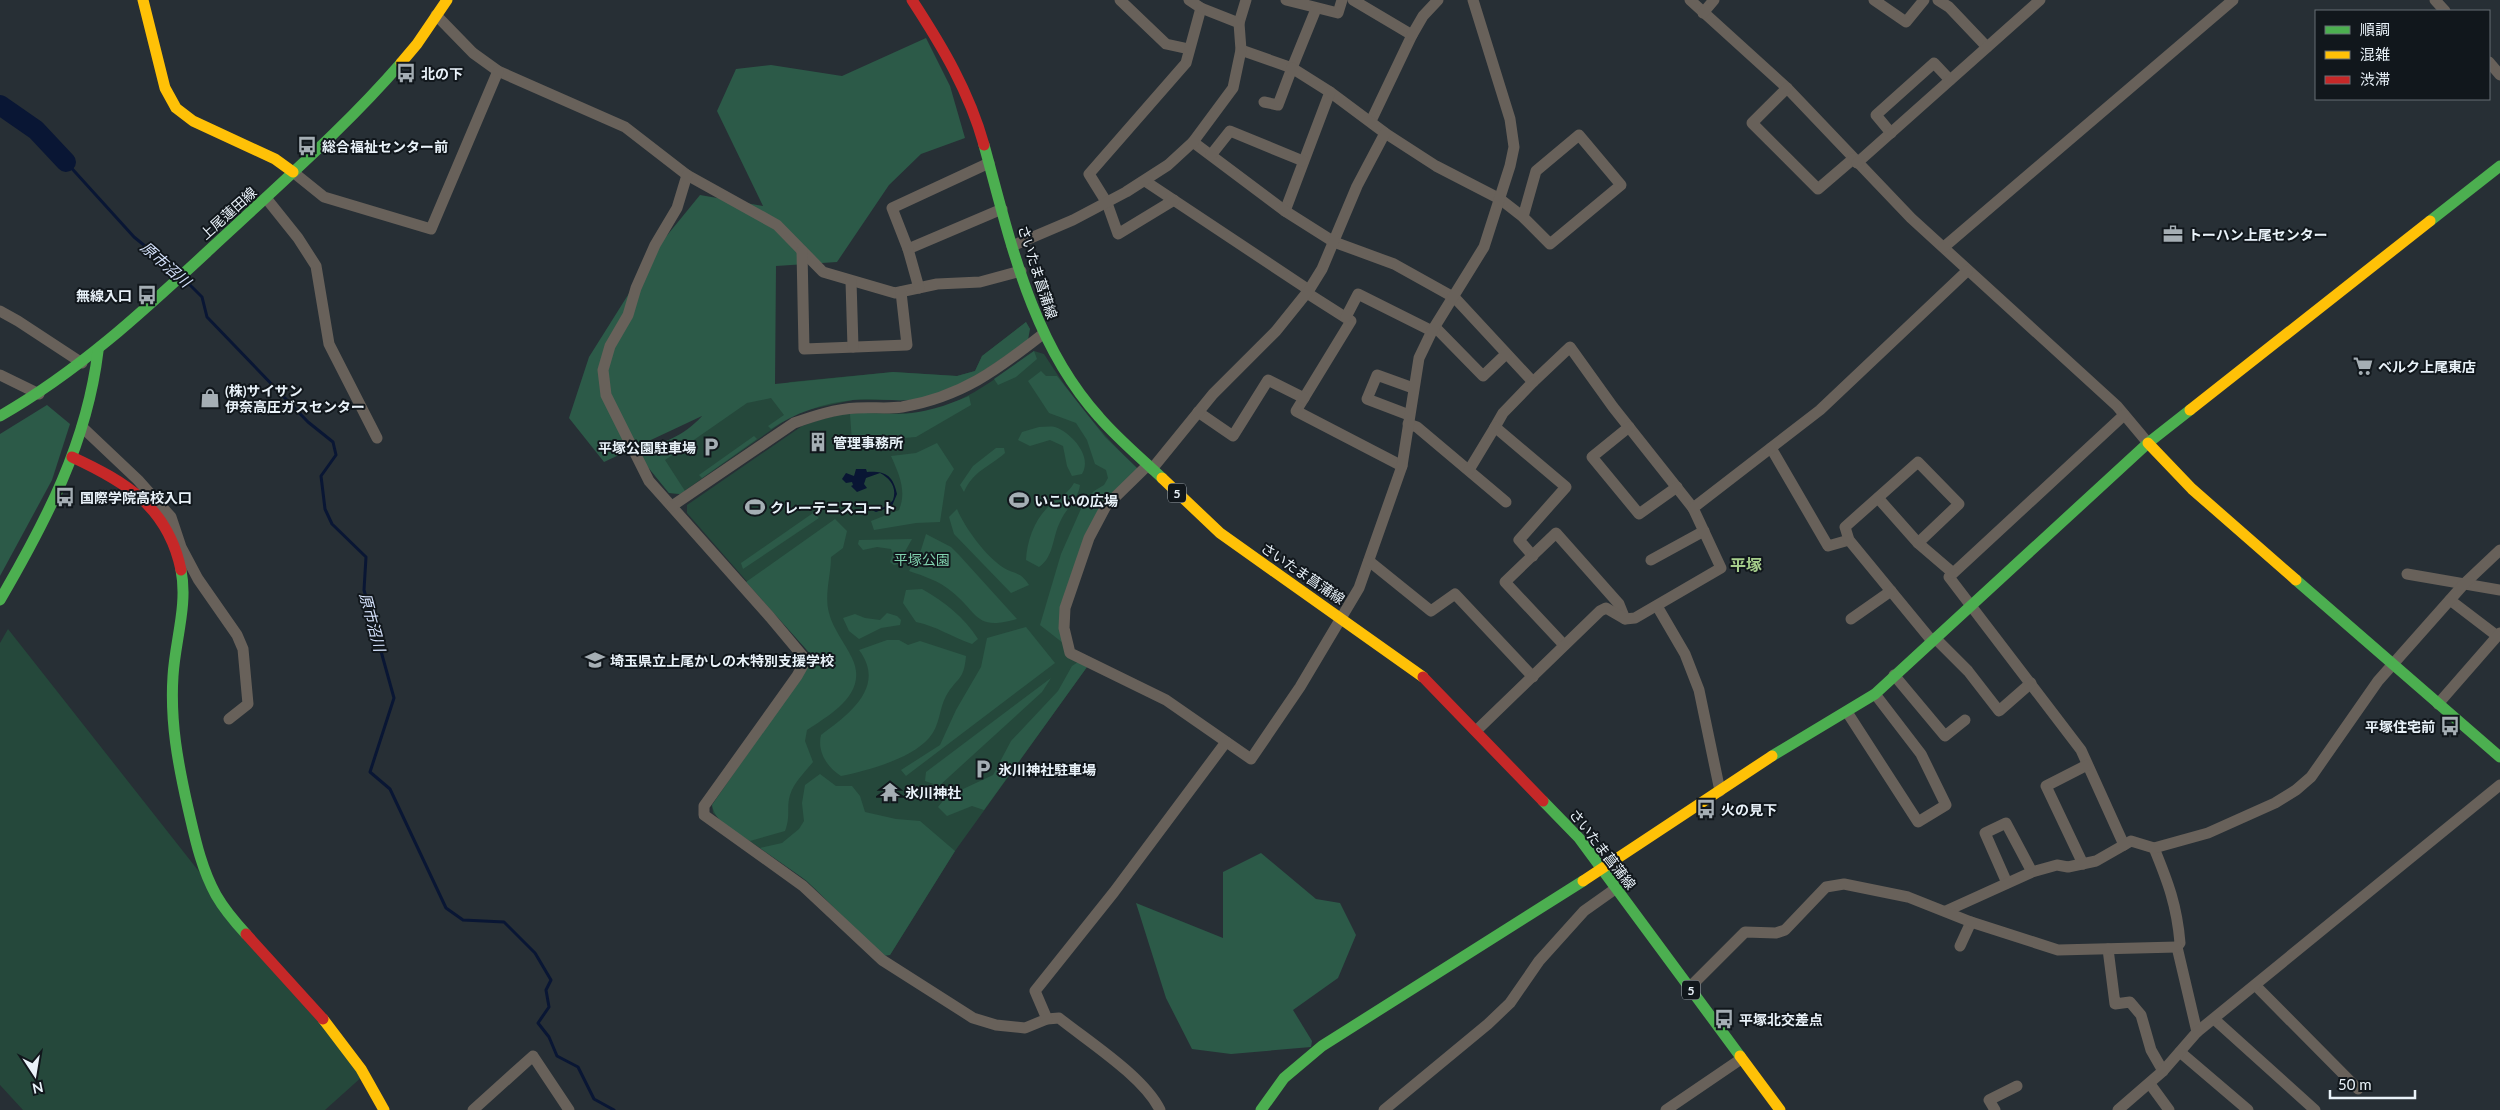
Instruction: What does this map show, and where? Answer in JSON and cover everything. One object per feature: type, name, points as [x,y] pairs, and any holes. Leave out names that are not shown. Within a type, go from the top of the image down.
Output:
[{"type":"street","points":[[143,0],[165,88],[176,108],[193,121],[275,159],[324,197],[431,229],[498,71]]},
{"type":"street","name":"上尾蓮田線","points":[[0,416],[39,394],[98,350],[266,198],[398,66],[417,44],[446,0]]},
{"type":"street","name":"さいたま菖蒲線","points":[[912,0],[942,46],[964,86],[989,163],[1012,246],[1043,334],[1068,376],[1099,417],[1220,533],[1431,683],[1563,821],[1602,869],[1780,1110]]},
{"type":"street","points":[[1120,0],[1166,44],[1190,49]]},
{"type":"street","points":[[1188,0],[1201,8],[1240,23]]},
{"type":"street","points":[[1012,246],[1107,203],[1168,165],[1193,142],[1233,88],[1241,50],[1240,23],[1246,0]]},
{"type":"street","points":[[1286,0],[1338,13],[1342,0]]},
{"type":"street","points":[[1353,0],[1412,35]]},
{"type":"street","points":[[1371,121],[1412,35],[1423,16],[1438,0]]},
{"type":"street","points":[[1385,133],[1357,186],[1322,269],[1308,292],[1276,332],[1213,394],[1150,467],[1106,506],[1089,538],[1065,608],[1064,628],[1070,653],[1166,700],[1251,758],[1300,686],[1359,588],[1402,466],[1418,358],[1484,247],[1500,199],[1514,147],[1510,119],[1474,0]]},
{"type":"street","points":[[1690,0],[1787,88],[1911,218],[2124,415],[2148,444],[2192,489],[2500,757]]},
{"type":"street","points":[[1703,13],[1714,0]]},
{"type":"street","points":[[1874,0],[1906,22],[1924,0]]},
{"type":"street","points":[[1938,0],[1949,7],[1987,47]]},
{"type":"street","points":[[1787,88],[1752,123],[1818,189],[1892,133],[2040,0]]},
{"type":"street","points":[[1944,247],[2233,0]]},
{"type":"street","points":[[2435,0],[2444,10]]},
{"type":"street","points":[[1174,200],[1118,234],[1107,203],[1089,174],[1186,63],[1201,8]]},
{"type":"street","points":[[1264,102],[1278,106],[1316,9]]},
{"type":"street","points":[[436,16],[473,53],[498,71],[625,128],[686,174],[777,225],[823,272],[895,293],[937,284],[980,282],[1021,271]]},
{"type":"street","points":[[1241,50],[1292,68],[1330,92],[1385,133],[1436,166],[1500,199],[1523,217],[1550,244],[1620,185],[1579,135],[1536,171],[1523,217]]},
{"type":"street","points":[[1892,133],[1876,115],[1934,63],[1950,80]]},
{"type":"street","points":[[1284,211],[1330,92]]},
{"type":"street","points":[[1211,155],[1230,131],[1303,161]]},
{"type":"street","points":[[1193,142],[1284,211],[1334,242],[1394,264],[1455,298],[1533,382]]},
{"type":"street","points":[[919,288],[908,249],[892,208],[989,163]]},
{"type":"street","points":[[1261,1110],[1268,1098],[1299,1061],[1602,869],[1793,743],[1874,694],[2148,444],[2500,166]]},
{"type":"street","points":[[686,174],[677,208],[655,245],[636,288],[628,315],[610,346],[603,370],[606,395],[634,454],[650,481],[806,660],[797,676],[704,806],[704,815],[803,886],[882,960],[972,1018],[996,1025],[1025,1028],[1047,1018],[1059,1018],[1130,1074],[1154,1098],[1160,1110]]},
{"type":"street","points":[[1145,181],[1351,320],[1296,411],[1402,466]]},
{"type":"street","points":[[266,198],[298,238],[316,266],[329,344],[377,438]]},
{"type":"street","points":[[908,249],[1002,209]]},
{"type":"street","points":[[802,251],[804,349],[907,345],[901,292]]},
{"type":"street","points":[[1693,508],[1820,410],[1967,271]]},
{"type":"street","points":[[851,281],[853,347]]},
{"type":"street","points":[[1346,317],[1358,294],[1434,329],[1483,376],[1506,354]]},
{"type":"street","points":[[0,311],[18,320],[82,363]]},
{"type":"street","points":[[672,506],[794,423],[817,415],[855,408],[900,408],[938,400],[967,388],[1043,334]]},
{"type":"street","points":[[1469,470],[1504,413],[1570,347],[1629,427],[1693,508],[1721,568],[1635,618],[1625,619],[1606,608],[1600,610],[1477,730]]},
{"type":"street","points":[[0,600],[54,501],[72,457],[97,370],[98,350]]},
{"type":"street","points":[[0,375],[39,394]]},
{"type":"street","points":[[1413,388],[1377,376],[1367,399],[1408,419],[1506,502]]},
{"type":"street","points":[[1198,412],[1233,436],[1268,380],[1304,398]]},
{"type":"street","points":[[2124,415],[1949,576],[2081,750],[2124,845]]},
{"type":"street","points":[[82,426],[138,480],[170,517],[181,547],[198,579],[237,635],[243,649],[248,704],[229,719]]},
{"type":"street","points":[[1629,427],[1592,457],[1639,514],[1677,487]]},
{"type":"street","points":[[1495,428],[1566,487],[1519,540],[1533,556]]},
{"type":"street","points":[[1771,448],[1828,546],[1849,540]]},
{"type":"street","points":[[72,457],[99,470],[142,498],[170,537],[178,558],[184,588],[170,695],[172,734],[200,850],[212,888],[233,919],[340,1039],[374,1089],[384,1110]]},
{"type":"street","points":[[1918,542],[1959,504],[1918,462],[1845,527],[1849,540],[1934,639],[1968,671],[1999,711],[2030,684]]},
{"type":"street","points":[[1878,498],[1918,542],[1953,573]]},
{"type":"street","points":[[1651,560],[1704,531]]},
{"type":"street","points":[[1564,645],[1505,582],[1556,533],[1619,604],[1625,619]]},
{"type":"street","points":[[1946,911],[2032,872],[2057,865],[2068,867],[2096,861],[2131,841],[2154,848],[2208,833],[2275,803],[2296,790],[2311,776],[2378,681],[2464,584],[2500,550]]},
{"type":"street","points":[[1370,561],[1431,611],[1455,594],[1533,677]]},
{"type":"street","points":[[2407,574],[2500,590]]},
{"type":"street","points":[[1851,620],[1891,591]]},
{"type":"street","points":[[2438,704],[2498,634],[2450,600]]},
{"type":"street","points":[[1657,606],[1685,654],[1700,690],[1720,791]]},
{"type":"street","points":[[1894,676],[1945,736],[1964,720]]},
{"type":"street","points":[[1847,712],[1918,822],[1946,805],[1921,754],[1874,694]]},
{"type":"street","points":[[1047,1018],[1035,991],[1114,892],[1226,742]]},
{"type":"street","points":[[2083,864],[2046,786],[2087,765]]},
{"type":"street","points":[[2118,1110],[2150,1084],[2197,1032],[2256,986],[2500,785]]},
{"type":"street","points":[[2007,883],[1985,833],[2006,823],[2032,872]]},
{"type":"street","points":[[2154,848],[2172,891],[2179,925],[2180,942],[2177,947],[2197,1032]]},
{"type":"street","points":[[1689,988],[1745,932],[1776,933],[1785,930],[1826,887],[1844,884],[1908,897],[1971,922],[2058,950],[2177,947]]},
{"type":"street","points":[[1384,1110],[1510,1003],[1539,961],[1584,911],[1615,889]]},
{"type":"street","points":[[1960,946],[1971,922]]},
{"type":"street","points":[[2108,949],[2115,1004],[2130,1002],[2140,1015],[2151,1050],[2163,1071]]},
{"type":"street","points":[[2256,986],[2358,1089]]},
{"type":"street","points":[[2214,1019],[2315,1110]]},
{"type":"street","points":[[2180,1052],[2248,1110]]},
{"type":"street","points":[[473,1110],[533,1056],[569,1110]]},
{"type":"street","points":[[1666,1110],[1741,1059]]},
{"type":"street","points":[[2150,1084],[2169,1110]]},
{"type":"street","points":[[1995,1110],[1989,1100],[2016,1086]]},
{"type":"green space","points":[[926,38],[950,86],[965,138],[921,154],[889,185],[837,262],[776,266],[775,384],[893,372],[957,376],[975,371],[982,356],[1026,322],[1030,329],[1028,340],[976,376],[948,390],[918,399],[842,401],[820,406],[780,423],[771,429],[768,426],[784,415],[771,398],[747,403],[665,460],[685,491],[680,494],[669,493],[634,450],[653,446],[671,439],[687,429],[702,416],[604,462],[569,418],[589,357],[660,244],[700,195],[763,206],[717,111],[736,69],[771,65],[842,76]]},
{"type":"green space","points":[[1026,322],[1030,329],[975,377],[904,400],[853,400],[807,410],[790,417],[680,494],[669,493],[634,450],[654,447],[790,382],[893,372],[957,376],[975,371],[982,356]]},
{"type":"green space","name":"平塚公園","points":[[1034,351],[1044,354],[1087,414],[1138,469],[1103,503],[1061,607],[1066,655],[1087,667],[955,851],[890,955],[797,873],[727,826],[713,813],[712,805],[814,658],[687,513],[687,505],[802,426],[825,418],[849,413],[911,413],[942,407],[970,395]]},
{"type":"green space","points":[[1034,351],[1037,359],[1016,377],[998,385],[994,379]]},
{"type":"green space","points":[[1041,371],[1046,376],[1057,376],[1105,437],[1138,469],[1084,539],[1063,643],[1040,625],[1061,554],[1084,502],[1094,491],[1104,485],[1108,478],[1106,470],[1095,464],[1087,440],[1076,423],[1049,413],[1028,381]]},
{"type":"green space","points":[[969,396],[971,405],[916,437],[852,442],[850,414],[913,413],[942,406]]},
{"type":"green space","points":[[47,405],[70,424],[52,480],[0,576],[0,434]]},
{"type":"green space","points":[[1039,427],[1055,427],[1068,434],[1074,440],[1083,453],[1085,460],[1082,474],[1072,476],[1067,466],[1063,446],[1050,440],[1030,446],[1018,440],[1022,432]]},
{"type":"green space","points":[[754,436],[757,439],[702,478],[699,475]]},
{"type":"green space","points":[[937,443],[954,469],[946,482],[940,522],[916,523],[874,530],[871,521],[899,510],[901,503],[901,483],[891,456],[916,453]]},
{"type":"green space","points":[[996,448],[1004,448],[1005,453],[977,474],[964,492],[960,485],[973,466]]},
{"type":"green space","points":[[1074,483],[1080,485],[1077,495],[1057,528],[1050,553],[1039,567],[1026,560],[1028,544],[1034,528],[1048,507],[1067,492]]},
{"type":"green space","points":[[957,509],[983,550],[1004,568],[1020,575],[1029,585],[1011,593],[954,534],[949,517]]},
{"type":"green space","points":[[813,513],[819,518],[743,569],[741,563]]},
{"type":"green space","points":[[835,519],[847,531],[843,548],[831,557],[827,592],[828,606],[833,625],[852,658],[856,670],[856,682],[852,692],[845,701],[827,717],[807,730],[805,741],[813,762],[792,790],[785,831],[750,841],[722,822],[717,817],[712,805],[814,658],[746,582]]},
{"type":"green space","points":[[926,534],[951,547],[1017,619],[993,623],[985,621],[973,613],[946,587],[909,571],[921,550]]},
{"type":"green space","points":[[912,539],[898,564],[894,565],[890,562],[893,554],[891,549],[877,547],[863,550],[858,544],[859,540]]},
{"type":"green space","points":[[922,589],[953,611],[967,624],[978,639],[972,644],[916,622],[903,603],[906,590]]},
{"type":"green space","points":[[887,613],[897,616],[901,620],[900,625],[881,628],[859,639],[849,631],[843,618],[855,614],[865,618],[880,620]]},
{"type":"green space","points":[[1026,627],[1055,663],[906,776],[901,770],[940,745],[956,710],[981,667],[987,638]]},
{"type":"green space","points":[[8,629],[212,888],[364,1075],[325,1110],[23,1110],[0,1085],[0,643]]},
{"type":"green space","points":[[887,640],[899,640],[908,645],[920,641],[966,656],[964,670],[946,696],[933,733],[921,745],[888,763],[841,776],[824,759],[820,747],[821,735],[852,709],[861,699],[866,688],[869,676],[867,663],[859,650]]},
{"type":"green space","points":[[1078,662],[1087,667],[984,810],[972,806],[947,816],[938,807],[946,797],[993,775],[1011,741],[1058,691],[1072,666]]},
{"type":"green space","points":[[1051,678],[1042,692],[939,786],[925,781],[926,772]]},
{"type":"green space","points":[[820,774],[836,786],[852,786],[860,796],[865,812],[896,819],[920,821],[955,851],[890,955],[883,956],[807,881],[760,848],[782,843],[799,829],[804,821],[802,803],[805,785]]},
{"type":"green space","points":[[1261,853],[1316,899],[1340,903],[1356,935],[1338,978],[1293,1010],[1312,1041],[1311,1047],[1231,1054],[1192,1049],[1166,998],[1136,903],[1223,938],[1223,872]]},
{"type":"water","points":[[856,469],[866,469],[867,472],[879,472],[890,478],[897,494],[892,506],[876,512],[861,505],[862,501],[869,508],[873,509],[886,506],[893,500],[894,488],[890,481],[880,473],[866,478],[864,484],[867,488],[857,492],[851,486],[853,485],[852,482],[846,483],[842,479],[846,473],[854,476]]},
{"type":"waterway","name":"原市沼川","points":[[0,105],[36,130],[66,162]]},
{"type":"waterway","name":"原市沼川","points":[[66,162],[134,237],[177,272]]},
{"type":"waterway","name":"原市沼川","points":[[185,280],[202,297],[207,317],[308,422],[333,442],[336,455],[321,476],[325,509],[332,524],[366,557],[364,590],[394,698],[370,772],[390,789],[446,908],[463,920],[504,922],[535,953],[551,980],[546,990],[549,1007],[538,1023],[549,1037],[557,1056],[578,1067],[594,1099],[614,1110]]},
{"type":"traffic: fast","points":[[0,416],[63,375],[122,329],[319,148],[401,63]]},
{"type":"traffic: fast","points":[[984,145],[1014,253],[1040,323],[1056,356],[1076,388],[1099,417],[1162,478]]},
{"type":"traffic: fast","points":[[2430,221],[2500,166]]},
{"type":"traffic: fast","points":[[0,600],[33,541],[62,480],[85,418],[93,385],[98,351]]},
{"type":"traffic: fast","points":[[1772,756],[1875,694],[2148,443],[2190,410]]},
{"type":"traffic: fast","points":[[181,570],[183,583],[182,610],[174,663],[172,693],[178,759],[193,830],[206,874],[216,895],[246,934]]},
{"type":"traffic: fast","points":[[2296,580],[2500,757]]},
{"type":"traffic: fast","points":[[1543,801],[1579,838],[1740,1056]]},
{"type":"traffic: fast","points":[[1261,1110],[1284,1078],[1322,1046],[1583,881]]},
{"type":"traffic: slow","points":[[143,0],[165,88],[176,108],[193,121],[275,159],[293,172]]},
{"type":"traffic: slow","points":[[401,63],[417,44],[447,0]]},
{"type":"traffic: slow","points":[[2190,410],[2430,221]]},
{"type":"traffic: slow","points":[[2148,443],[2192,489],[2296,580]]},
{"type":"traffic: slow","points":[[1162,478],[1220,533],[1423,677]]},
{"type":"traffic: slow","points":[[1583,881],[1772,756]]},
{"type":"traffic: slow","points":[[323,1019],[361,1069],[384,1110]]},
{"type":"traffic: slow","points":[[1740,1056],[1780,1110]]},
{"type":"traffic: jam","points":[[912,0],[934,34],[963,88],[984,145]]},
{"type":"traffic: jam","points":[[72,457],[110,476],[142,499],[166,529],[175,548],[181,570]]},
{"type":"traffic: jam","points":[[1423,677],[1543,801]]},
{"type":"traffic: jam","points":[[246,934],[323,1019]]},
{"type":"place","name":"北の下","points":[[406,73]]},
{"type":"place","name":"総合福祉センター前","points":[[307,146]]},
{"type":"place","name":"トーハン上尾センター","points":[[2173,234]]},
{"type":"place","name":"無線入口","points":[[147,295]]},
{"type":"place","name":"ベルク上尾東店","points":[[2363,366]]},
{"type":"place","name":"(株)サイサン 伊奈高圧ガスセンター","points":[[210,398]]},
{"type":"place","name":"管理事務所","points":[[818,442]]},
{"type":"place","name":"平塚公園駐車場","points":[[711,447]]},
{"type":"place","name":"国際学院高校入口","points":[[65,497]]},
{"type":"place","name":"いこいの広場","points":[[1019,500]]},
{"type":"place","name":"クレーテニスコート","points":[[755,507]]},
{"type":"place","name":"埼玉県立上尾かしの木特別支援学校","points":[[595,660]]},
{"type":"place","name":"平塚住宅前","points":[[2450,726]]},
{"type":"place","name":"氷川神社駐車場","points":[[983,769]]},
{"type":"place","name":"氷川神社","points":[[890,792]]},
{"type":"place","name":"火の見下","points":[[1706,809]]},
{"type":"place","name":"平塚北交差点","points":[[1724,1019]]},
{"type":"district","name":"平塚","points":[[1746,564]]}]
